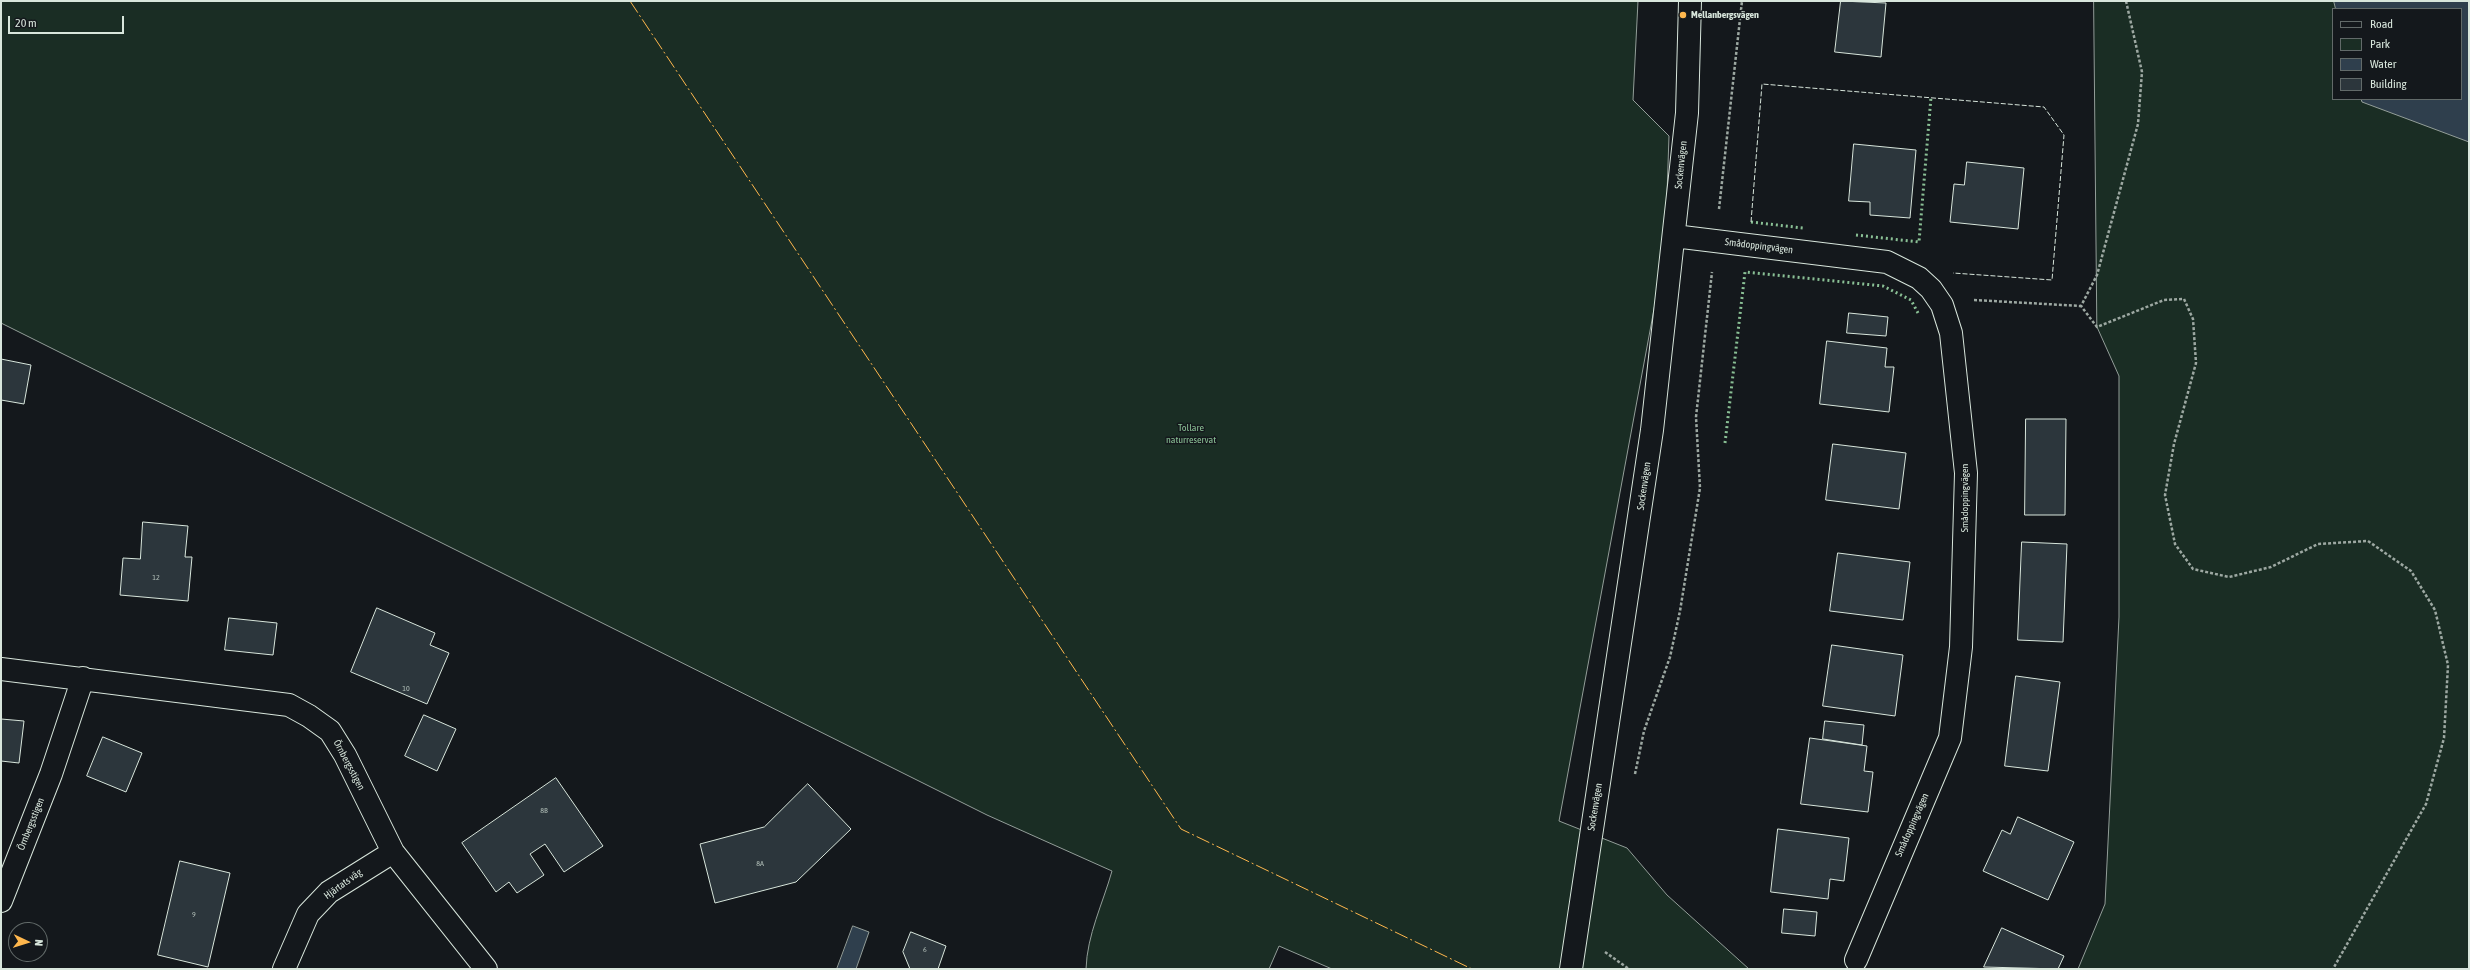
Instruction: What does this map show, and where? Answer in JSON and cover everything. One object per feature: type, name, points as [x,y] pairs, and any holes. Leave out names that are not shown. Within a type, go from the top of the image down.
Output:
[{"type":"street","name":"Sockenvägen","points":[[1571,969],[1652,430],[1687,113],[1690,1]]},
{"type":"street","name":"Smådoppingvägen","points":[[1674,236],[1887,262],[1903,268],[1919,278],[1938,299],[1947,317],[1951,333],[1966,473],[1961,646],[1950,738],[1856,960]]},
{"type":"street","name":"Örnbergsstigen","points":[[1,669],[83,678],[289,705],[309,716],[330,731],[345,755],[393,852],[486,969]]},
{"type":"street","name":"Örnbergsstigen","points":[[1,901],[51,774],[83,678]]},
{"type":"street","name":"Hjärtats väg","points":[[284,969],[308,914],[318,903],[335,888],[393,852]]},
{"type":"path","points":[[1634,777],[1644,731],[1670,657],[1680,611],[1700,488],[1696,417],[1742,1]]},
{"type":"path","points":[[2081,306],[2097,275],[2138,124],[2142,72],[2126,1]]},
{"type":"path","points":[[2006,301],[2081,306],[2097,327],[2164,300],[2184,299],[2193,320],[2196,362],[2174,444],[2165,495],[2175,544],[2193,569],[2229,577],[2271,566],[2318,544],[2368,541],[2412,571],[2435,610],[2448,665],[2444,738],[2426,804],[2333,969]]},
{"type":"path","points":[[1602,956],[1603,950],[1629,969]]},
{"type":"green space","name":"Tollare naturreservat","points":[[1,1],[1638,1],[1633,100],[1669,136],[1666,223],[1657,293],[1559,821],[1627,848],[1667,895],[1749,969],[1332,969],[1279,946],[1269,969],[1086,969],[1092,931],[1112,871],[987,815],[1,323]]},
{"type":"green space","points":[[2094,1],[2469,1],[2469,969],[2078,969],[2105,904],[2119,617],[2119,376],[2097,327]]},
{"type":"water","points":[[2334,1],[2469,1],[2469,142],[2362,102],[2361,100],[2462,100],[2462,8],[2336,8]]},
{"type":"water","points":[[853,926],[869,932],[856,969],[837,969]]},
{"type":"building","points":[[1841,1],[1886,3],[1881,57],[1835,52]]},
{"type":"building","points":[[1854,144],[1916,150],[1910,218],[1870,215],[1870,202],[1849,201]]},
{"type":"building","points":[[1967,162],[2024,168],[2018,229],[1950,222],[1954,184],[1964,185]]},
{"type":"building","points":[[1849,313],[1888,317],[1886,336],[1847,333]]},
{"type":"building","points":[[1827,341],[1887,348],[1885,367],[1894,367],[1889,412],[1820,404]]},
{"type":"building","points":[[1,359],[31,365],[24,404],[1,400]]},
{"type":"building","points":[[2026,419],[2066,419],[2065,515],[2025,515]]},
{"type":"building","points":[[1833,444],[1906,453],[1899,509],[1826,500]]},
{"type":"building","points":[[143,522],[188,526],[185,557],[192,557],[188,601],[120,595],[123,558],[140,559]]},
{"type":"building","points":[[2022,542],[2067,544],[2063,642],[2018,640]]},
{"type":"building","points":[[1838,553],[1910,562],[1903,620],[1830,611]]},
{"type":"building","points":[[377,608],[435,633],[430,645],[449,653],[427,704],[351,672]]},
{"type":"building","points":[[229,618],[277,623],[273,655],[225,650]]},
{"type":"building","points":[[1832,645],[1903,655],[1895,716],[1823,706]]},
{"type":"building","points":[[2016,676],[2060,682],[2048,771],[2005,766]]},
{"type":"building","points":[[424,715],[456,729],[437,771],[405,756]]},
{"type":"building","points":[[1,719],[24,721],[19,763],[1,761]]},
{"type":"building","points":[[1825,721],[1864,725],[1862,745],[1823,739]]},
{"type":"building","points":[[103,737],[142,753],[126,792],[87,776]]},
{"type":"building","points":[[1810,738],[1867,746],[1864,771],[1873,772],[1868,812],[1801,804]]},
{"type":"building","points":[[556,778],[603,846],[564,872],[545,844],[530,854],[544,875],[517,893],[509,882],[496,892],[462,843]]},
{"type":"building","points":[[808,784],[851,829],[796,882],[715,903],[700,844],[764,827]]},
{"type":"building","points":[[2018,817],[2074,842],[2048,900],[1983,871],[2002,830],[2010,834]]},
{"type":"building","points":[[1778,829],[1849,838],[1844,881],[1830,879],[1828,899],[1771,892]]},
{"type":"building","points":[[180,861],[230,873],[208,967],[158,955]]},
{"type":"building","points":[[1784,909],[1817,912],[1815,936],[1782,933]]},
{"type":"building","points":[[2002,928],[2064,956],[2058,969],[1984,967]]},
{"type":"building","points":[[911,932],[946,946],[938,969],[910,969],[903,952]]},
{"type":"hedge","points":[[1856,235],[1919,242],[1931,97]]},
{"type":"hedge","points":[[1751,222],[1803,228]]},
{"type":"hedge","points":[[1725,443],[1745,272],[1883,286],[1911,300],[1918,313]]},
{"type":"fence","points":[[1751,222],[1762,84],[2044,107],[2064,135],[2052,280],[1953,273]]},
{"type":"power","points":[[630,1],[1181,829],[1472,969]]},
{"type":"place","name":"Mellanbergsvägen","points":[[1683,15]]}]
